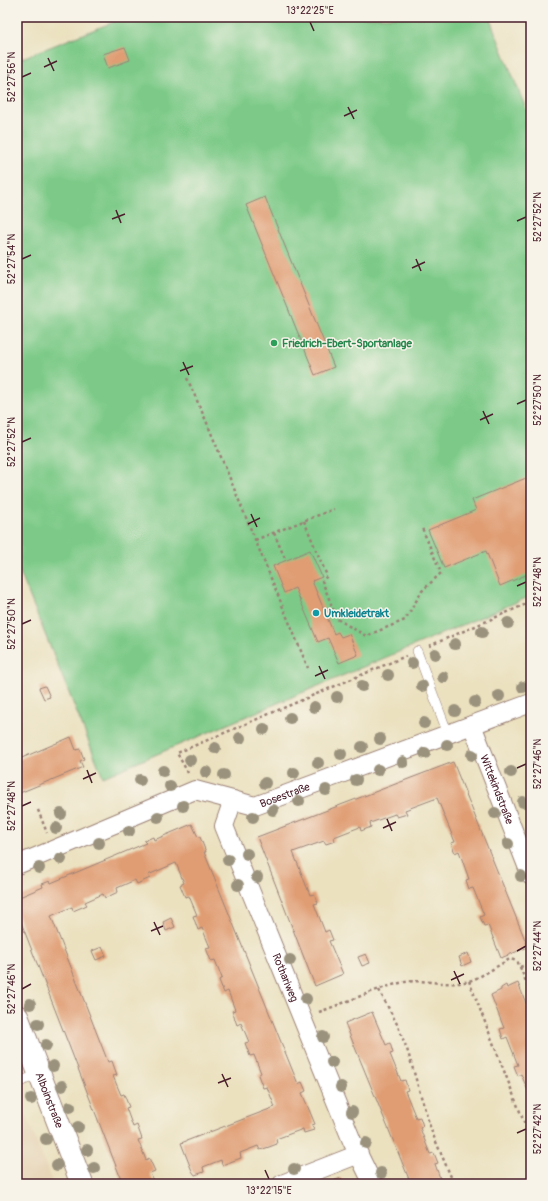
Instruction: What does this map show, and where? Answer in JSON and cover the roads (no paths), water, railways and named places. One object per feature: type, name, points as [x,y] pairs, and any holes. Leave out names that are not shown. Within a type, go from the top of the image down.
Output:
[{"type":"street","name":"Bosestraße","points":[[17,865],[195,790],[256,806],[531,703]]},
{"type":"street","name":"Wittekindstraße","points":[[472,725],[531,876]]},
{"type":"street","name":"Rothariweg","points":[[233,800],[224,826],[352,1141],[373,1184]]},
{"type":"street","name":"Alboinstraße","points":[[17,1016],[82,1184]]},
{"type":"street","points":[[282,1184],[359,1154]]},
{"type":"lane","points":[[417,651],[448,734]]},
{"type":"lane","points":[[17,1083],[39,1074]]},
{"type":"place","name":"Friedrich-Ebert-Sportanlage","points":[[274,343]]},
{"type":"place","name":"Umkleidetrakt","points":[[316,613]]}]
